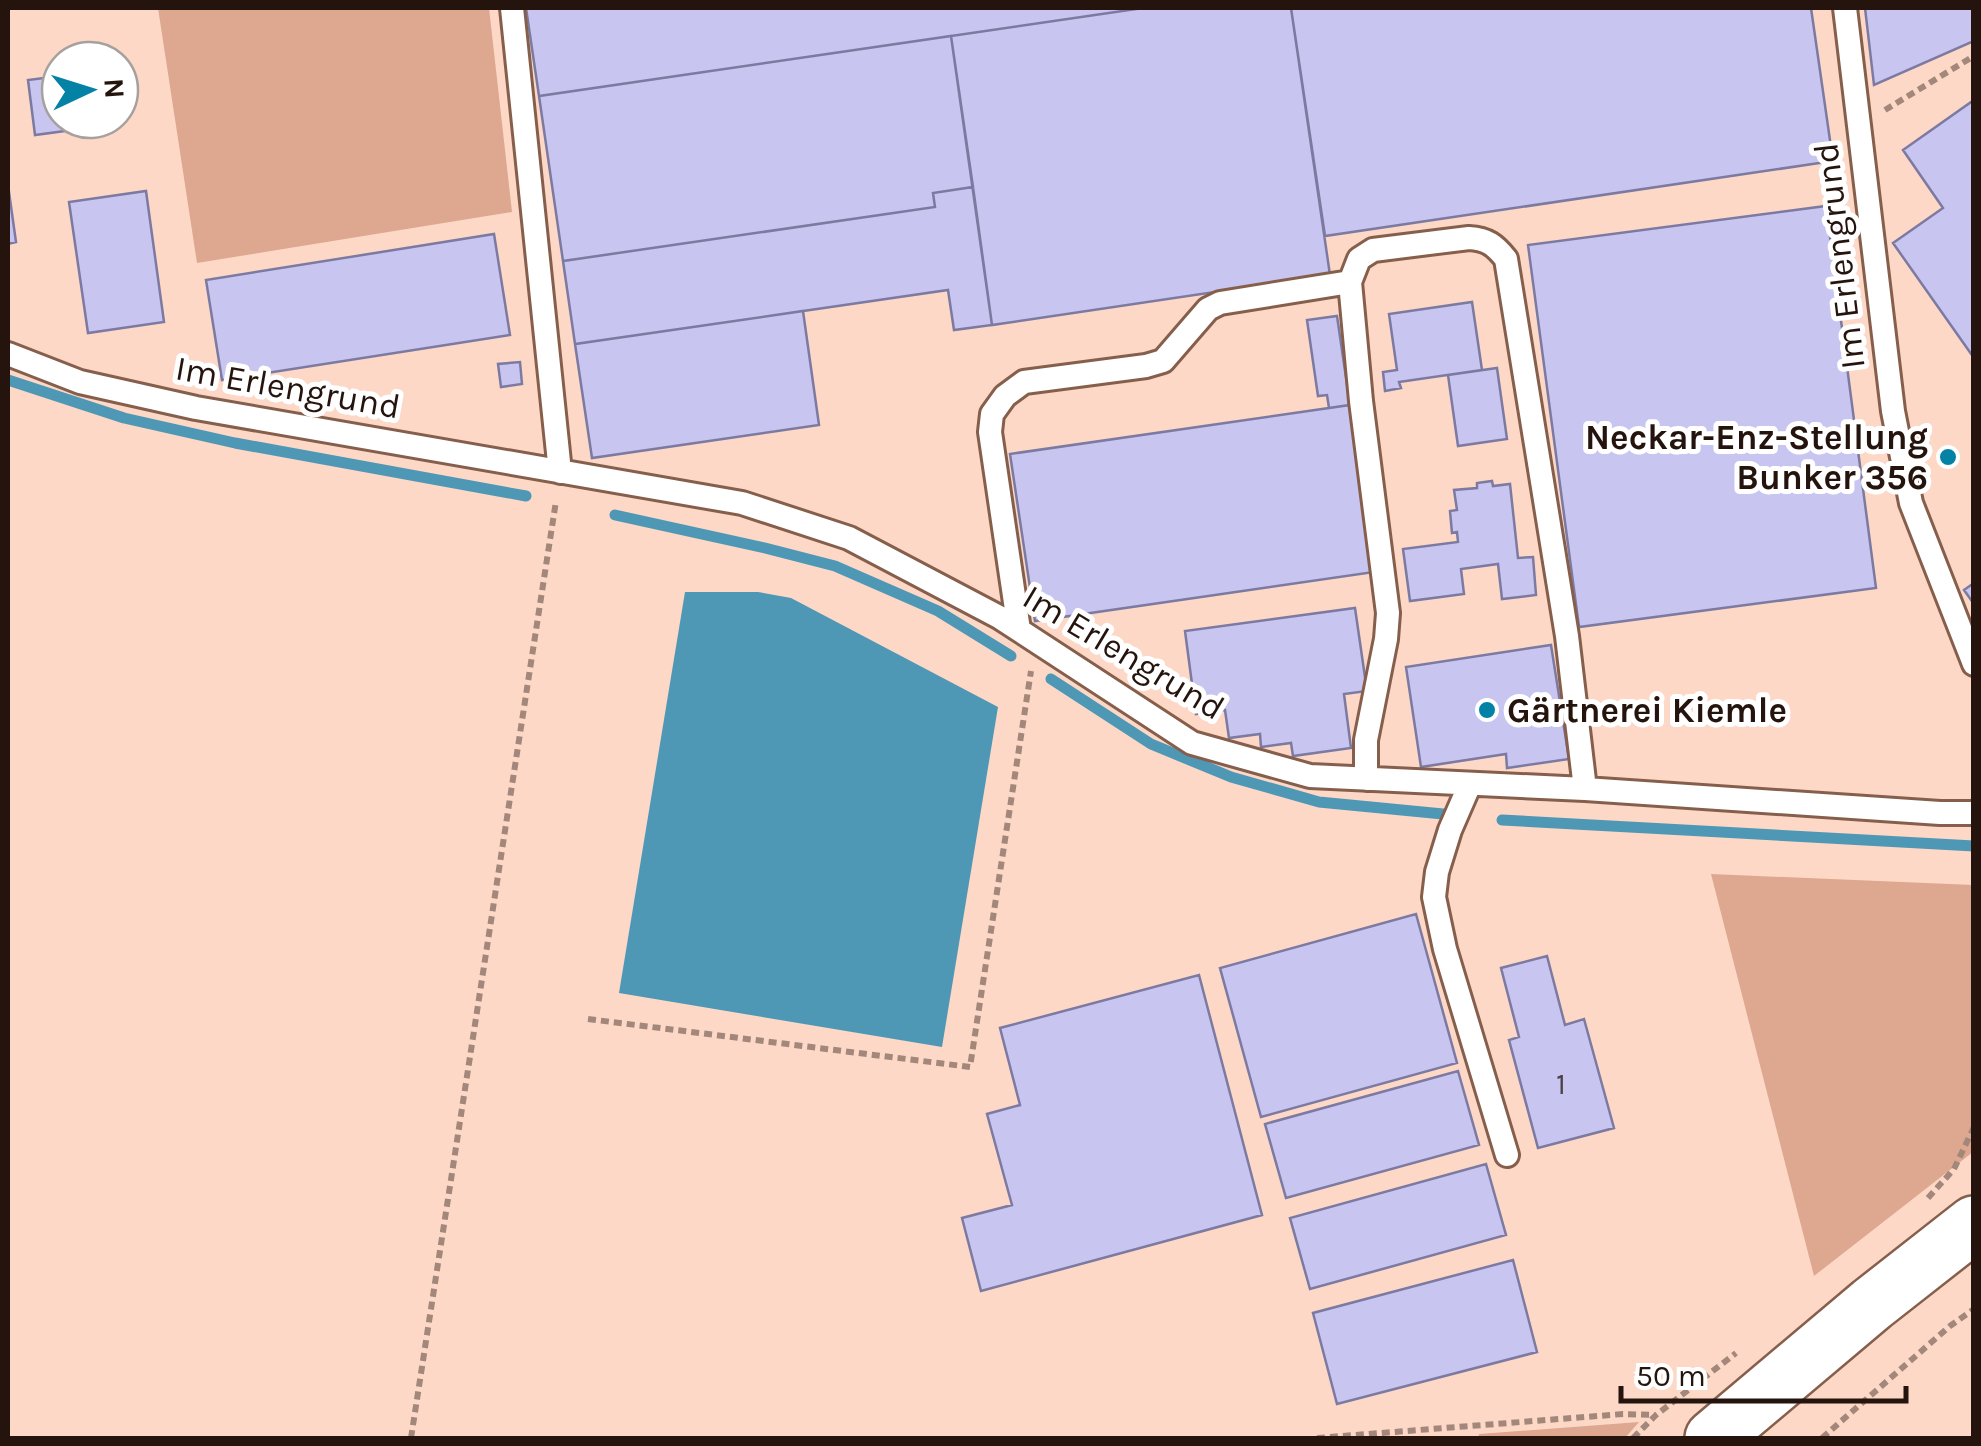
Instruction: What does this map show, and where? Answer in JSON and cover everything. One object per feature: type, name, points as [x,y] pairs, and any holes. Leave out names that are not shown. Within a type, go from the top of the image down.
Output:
[{"type":"main road","points":[[1713,1438],[1974,1224]]},
{"type":"lane","points":[[512,8],[560,472]]},
{"type":"lane","name":"Im Erlengrund","points":[[1845,8],[1892,411],[1911,504],[1974,664]]},
{"type":"lane","points":[[1366,779],[1366,740],[1388,613],[1350,282],[1359,258],[1373,250],[1469,238],[1483,239],[1496,246],[1506,259],[1566,636],[1585,789]]},
{"type":"lane","points":[[1027,636],[990,432],[992,414],[1005,396],[1024,382],[1163,362],[1208,309],[1220,303],[1350,282]]},
{"type":"lane","name":"Im Erlengrund","points":[[8,354],[80,382],[196,408],[742,503],[849,538],[999,617],[1192,744],[1310,776],[1974,813]]},
{"type":"lane","points":[[1470,784],[1450,830],[1437,872],[1434,898],[1445,949],[1506,1154]]},
{"type":"path","points":[[1859,126],[1974,56]]},
{"type":"path","points":[[412,1438],[560,472]]},
{"type":"path","points":[[588,1019],[970,1067],[1027,636]]},
{"type":"path","points":[[1822,1438],[1974,1309]]},
{"type":"path","points":[[1317,1438],[1624,1414],[1656,1415]]},
{"type":"shaded area","points":[[158,8],[489,8],[512,212],[197,263]]},
{"type":"shaded area","points":[[1711,874],[1973,885],[1973,1152],[1814,1276]]},
{"type":"shaded area","points":[[1639,1422],[1625,1438],[1478,1438],[1479,1434]]},
{"type":"water","points":[[685,592],[758,592],[791,598],[998,707],[942,1047],[619,993]]},
{"type":"building","points":[[526,8],[1143,8],[539,96]]},
{"type":"building","points":[[1143,8],[1291,8],[1330,275],[992,325],[951,36]]},
{"type":"building","points":[[1291,8],[1811,8],[1833,161],[1325,236]]},
{"type":"building","points":[[1865,8],[1974,8],[1974,41],[1874,85]]},
{"type":"building","points":[[951,36],[973,187],[933,193],[935,207],[563,261],[539,96]]},
{"type":"building","points":[[40,78],[40,134],[35,135],[28,80]]},
{"type":"building","points":[[1974,100],[1974,358],[1893,243],[1943,208],[1903,150]]},
{"type":"building","points":[[8,185],[16,242],[8,244]]},
{"type":"building","points":[[973,187],[992,325],[954,330],[948,290],[575,344],[563,261],[935,207],[933,193]]},
{"type":"building","points":[[146,191],[164,322],[88,333],[69,202]]},
{"type":"building","points":[[1826,206],[1876,588],[1579,627],[1528,245]]},
{"type":"building","points":[[494,234],[510,335],[222,380],[206,280]]},
{"type":"building","points":[[1472,302],[1482,370],[1399,382],[1401,388],[1385,391],[1383,372],[1397,370],[1389,314]]},
{"type":"building","points":[[803,311],[819,425],[592,458],[575,344]]},
{"type":"building","points":[[1337,316],[1350,405],[1329,408],[1327,395],[1318,396],[1307,320]]},
{"type":"building","points":[[520,362],[522,384],[501,387],[498,364]]},
{"type":"building","points":[[1497,368],[1507,439],[1458,446],[1448,375]]},
{"type":"building","points":[[1350,405],[1374,572],[1035,621],[1010,454]]},
{"type":"building","points":[[1492,481],[1493,486],[1510,484],[1518,558],[1533,557],[1536,595],[1502,599],[1498,564],[1461,569],[1464,594],[1410,601],[1403,549],[1458,542],[1457,532],[1452,533],[1450,511],[1457,510],[1454,490],[1477,488],[1477,483]]},
{"type":"building","points":[[1974,583],[1974,604],[1964,590]]},
{"type":"building","points":[[1355,608],[1367,691],[1344,694],[1351,748],[1293,756],[1291,743],[1261,747],[1260,734],[1229,738],[1225,710],[1196,714],[1185,631]]},
{"type":"building","name":"Gärtnerei Kiemle","points":[[1551,645],[1569,759],[1507,768],[1506,754],[1421,767],[1406,667]]},
{"type":"building","points":[[1416,914],[1457,1063],[1261,1117],[1220,968]]},
{"type":"building","points":[[1547,956],[1565,1025],[1584,1019],[1614,1128],[1538,1148],[1509,1040],[1519,1037],[1501,968]]},
{"type":"building","points":[[1199,975],[1262,1215],[981,1291],[962,1218],[1012,1205],[987,1114],[1020,1105],[1000,1028]]},
{"type":"building","points":[[1458,1071],[1479,1145],[1286,1198],[1265,1124]]},
{"type":"building","points":[[1486,1164],[1506,1235],[1310,1289],[1290,1218]]},
{"type":"building","points":[[1513,1260],[1537,1352],[1337,1404],[1313,1313]]},
{"type":"waterway","points":[[8,380],[124,418],[235,443],[526,496]]},
{"type":"waterway","points":[[615,515],[835,566],[938,611],[1011,656]]},
{"type":"waterway","points":[[1051,679],[1151,744],[1231,777],[1319,802],[1443,814]]},
{"type":"waterway","points":[[1502,820],[1974,846]]},
{"type":"place","name":"Neckar-Enz-Stellung Bunker 356","points":[[1948,457]]},
{"type":"place","name":"Gärtnerei Kiemle","points":[[1487,710]]}]
